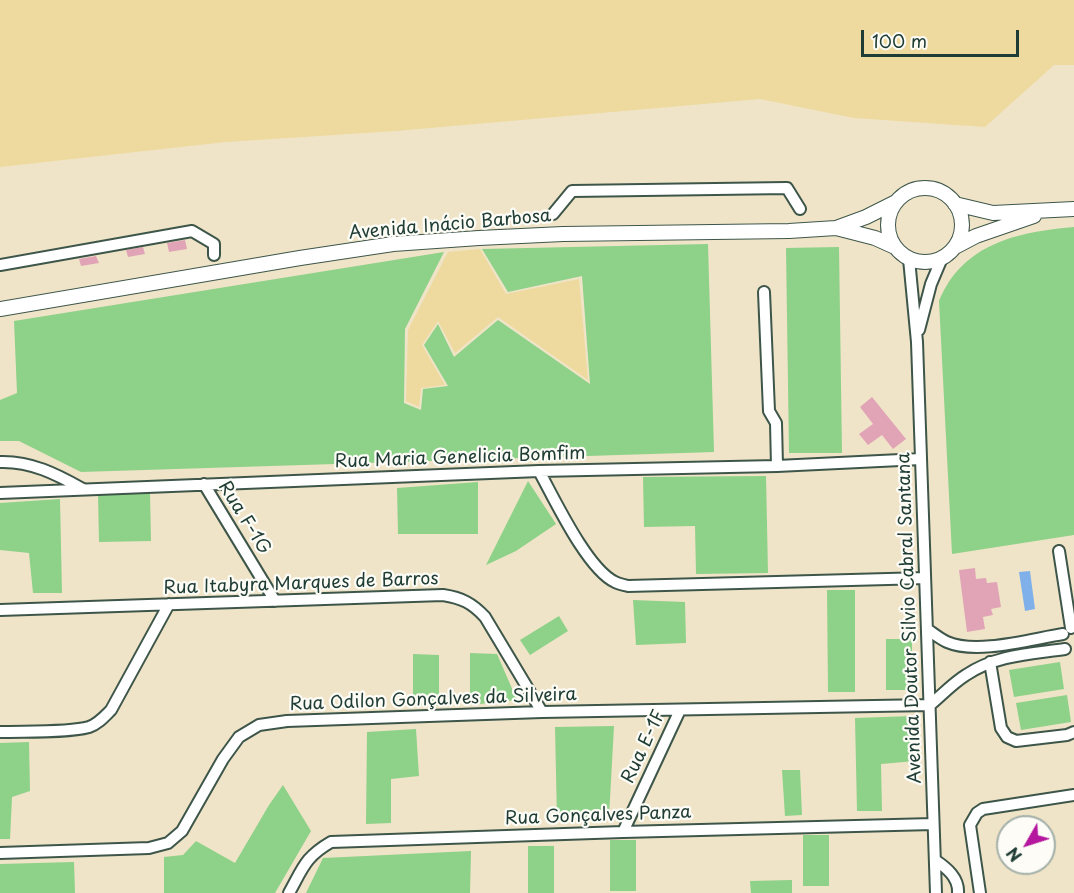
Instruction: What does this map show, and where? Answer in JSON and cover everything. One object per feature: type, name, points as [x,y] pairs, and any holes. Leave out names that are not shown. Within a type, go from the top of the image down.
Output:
[{"type":"main road","points":[[955,247],[962,230],[962,221],[955,204],[940,191],[912,190],[896,202],[888,219],[888,229],[895,247],[909,259],[926,262],[942,258],[955,247],[976,237],[1048,212]]},
{"type":"main road","name":"Avenida Inácio Barbosa","points":[[0,309],[393,244],[563,234],[789,231],[836,228],[866,217],[896,202]]},
{"type":"main road","points":[[955,204],[993,213],[1074,209]]},
{"type":"main road","name":"Avenida Inácio Barbosa","points":[[836,228],[875,238],[895,247]]},
{"type":"street","points":[[553,214],[572,191],[787,188],[800,209]]},
{"type":"street","points":[[0,265],[192,231],[214,244],[214,255]]},
{"type":"street","name":"Avenida Doutor Silvio Cabral Santana","points":[[917,342],[922,314],[942,258]]},
{"type":"street","name":"Avenida Doutor Silvio Cabral Santana","points":[[909,259],[917,342],[936,893]]},
{"type":"street","points":[[764,292],[769,411],[776,423],[777,466]]},
{"type":"street","name":"Rua Maria Genelicia Bomfim","points":[[0,493],[539,471],[777,466],[921,459]]},
{"type":"street","points":[[0,462],[17,461],[39,467],[83,489]]},
{"type":"street","points":[[539,471],[579,542],[598,568],[614,582],[628,586],[925,578]]},
{"type":"street","name":"Rua F-1G","points":[[204,484],[275,601]]},
{"type":"street","points":[[1059,550],[1069,630],[1062,642],[1070,651]]},
{"type":"street","name":"Rua Itabyra Marques de Barros","points":[[0,610],[443,595],[461,597],[485,617],[542,712]]},
{"type":"street","points":[[0,732],[89,727],[101,720],[111,710],[169,604]]},
{"type":"street","points":[[927,629],[946,642],[966,647],[983,647],[1069,630]]},
{"type":"street","points":[[930,705],[965,675],[990,662],[1007,657],[1070,651]]},
{"type":"street","points":[[990,662],[1001,728],[1007,737],[1016,741],[1067,735],[1074,732]]},
{"type":"street","name":"Rua Odilon Gonçalves da Silveira","points":[[0,853],[149,848],[168,843],[182,831],[223,759],[239,737],[259,725],[287,721],[542,712],[930,705]]},
{"type":"street","name":"Rua E-1F","points":[[623,832],[680,710]]},
{"type":"street","points":[[935,861],[945,867],[958,889],[979,889],[970,825],[977,813],[983,809],[1074,795]]},
{"type":"street","name":"Rua Gonçalves Panza","points":[[289,893],[309,858],[331,842],[933,824]]},
{"type":"green space","points":[[1074,227],[1074,535],[952,554],[939,301],[949,281],[977,253],[1013,237]]},
{"type":"green space","points":[[708,244],[714,452],[81,472],[19,441],[0,441],[0,400],[17,393],[14,321],[444,252],[405,329],[404,403],[421,410],[423,389],[448,386],[424,345],[438,324],[454,357],[498,320],[590,384],[582,276],[508,292],[482,249]]},
{"type":"green space","points":[[839,247],[842,453],[789,453],[786,248]]},
{"type":"green space","points":[[766,476],[768,573],[696,574],[695,526],[644,527],[643,477]]},
{"type":"green space","points":[[528,481],[556,524],[516,551],[486,565]]},
{"type":"green space","points":[[478,482],[478,534],[398,534],[397,488]]},
{"type":"green space","points":[[150,493],[151,541],[99,542],[98,494]]},
{"type":"green space","points":[[60,499],[62,593],[33,593],[29,553],[0,550],[0,503]]},
{"type":"green space","points":[[827,590],[855,590],[855,692],[828,692]]},
{"type":"green space","points":[[633,600],[685,602],[686,643],[636,645]]},
{"type":"green space","points":[[559,616],[568,631],[530,655],[520,640]]},
{"type":"green space","points":[[886,639],[912,639],[912,690],[886,690]]},
{"type":"green space","points":[[470,653],[497,654],[517,700],[470,705]]},
{"type":"green space","points":[[413,654],[439,655],[439,706],[413,705]]},
{"type":"green space","points":[[1060,662],[1064,689],[1014,697],[1009,670]]},
{"type":"green space","points":[[1067,695],[1071,722],[1021,730],[1016,703]]},
{"type":"green space","points":[[913,716],[915,761],[881,764],[882,811],[857,811],[855,718]]},
{"type":"green space","points":[[614,726],[609,817],[557,820],[555,727]]},
{"type":"green space","points":[[416,729],[419,776],[391,779],[391,823],[366,824],[367,732]]},
{"type":"green space","points":[[29,742],[30,791],[12,797],[10,839],[0,839],[0,743]]},
{"type":"green space","points":[[782,770],[800,770],[802,815],[785,816]]},
{"type":"green space","points":[[283,785],[311,831],[275,893],[164,893],[164,857],[183,855],[196,841],[235,863]]},
{"type":"green space","points":[[803,835],[829,835],[829,886],[803,886]]},
{"type":"green space","points":[[610,840],[636,840],[636,891],[610,891]]},
{"type":"green space","points":[[528,846],[554,846],[554,893],[528,893]]},
{"type":"green space","points":[[471,851],[470,893],[306,893],[323,858]]},
{"type":"green space","points":[[74,862],[75,893],[0,893],[0,864]]},
{"type":"green space","points":[[792,880],[792,893],[751,893],[750,881]]},
{"type":"sand","points":[[0,0],[1074,0],[1074,65],[1054,65],[985,127],[854,118],[760,99],[396,131],[226,142],[0,167]]},
{"type":"sand","points":[[480,249],[506,294],[579,279],[588,380],[498,317],[455,353],[438,321],[422,345],[445,385],[421,388],[419,407],[406,401],[408,330],[448,252]]},
{"type":"water","points":[[1030,571],[1035,609],[1025,611],[1019,572]]},
{"type":"building","points":[[185,240],[187,249],[169,252],[167,243]]},
{"type":"building","points":[[143,247],[145,254],[128,257],[126,250]]},
{"type":"building","points":[[96,256],[99,263],[81,266],[79,259]]},
{"type":"building","points":[[872,397],[906,439],[893,449],[882,435],[868,445],[859,434],[873,424],[860,407]]},
{"type":"building","points":[[975,568],[976,579],[986,578],[987,583],[997,582],[1001,607],[991,609],[993,615],[983,617],[985,629],[967,632],[959,570]]}]
